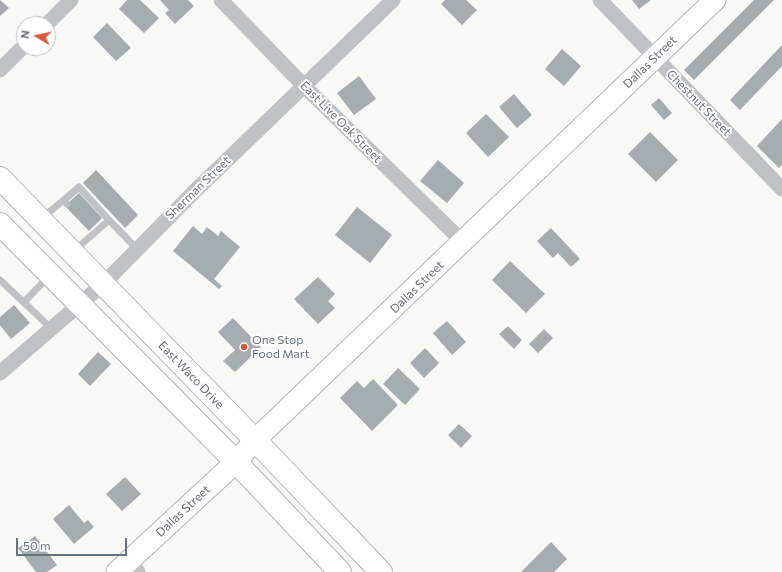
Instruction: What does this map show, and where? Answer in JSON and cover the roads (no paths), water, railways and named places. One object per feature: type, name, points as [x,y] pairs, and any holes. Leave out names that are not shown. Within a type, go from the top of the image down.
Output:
[{"type":"main road","name":"East Waco Drive","points":[[0,178],[381,572]]},
{"type":"main road","points":[[0,224],[236,462],[340,572]]},
{"type":"street","points":[[55,16],[71,0]]},
{"type":"street","name":"East Live Oak Street","points":[[221,0],[304,86],[463,242]]},
{"type":"street","name":"Sherman Street","points":[[0,373],[103,284],[197,189],[393,0]]},
{"type":"street","name":"Chestnut Street","points":[[600,0],[782,189]]},
{"type":"street","name":"Dallas Street","points":[[128,568],[236,462],[255,440],[715,0]]},
{"type":"street","points":[[0,70],[16,54]]},
{"type":"lane","points":[[41,220],[65,202],[79,187],[137,249]]},
{"type":"lane","points":[[72,252],[92,231],[109,220]]},
{"type":"lane","points":[[24,302],[50,274]]},
{"type":"lane","points":[[0,280],[51,328]]},
{"type":"place","name":"One Stop Food Mart","points":[[244,347]]}]
